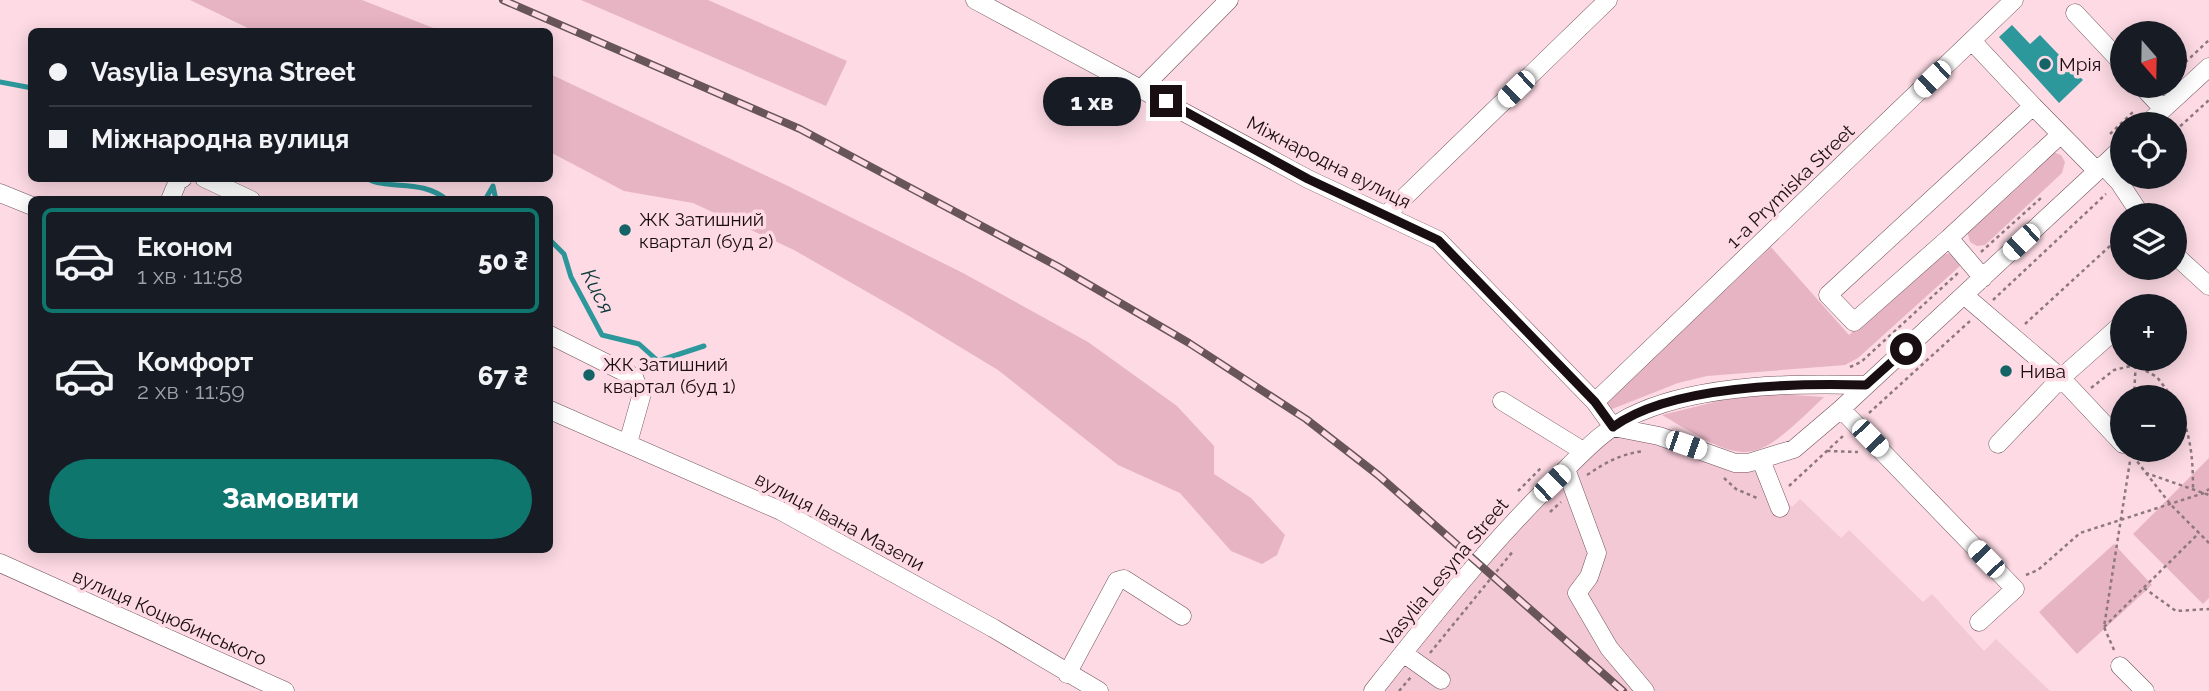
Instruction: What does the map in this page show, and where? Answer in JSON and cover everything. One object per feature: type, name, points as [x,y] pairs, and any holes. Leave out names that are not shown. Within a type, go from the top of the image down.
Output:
[{"type":"street","name":"Міжнародна вулиця","points":[[975,0],[1308,179],[1438,240],[1595,402],[1613,427]]},
{"type":"street","points":[[1142,88],[1229,0]]},
{"type":"street","points":[[1386,215],[1608,0]]},
{"type":"street","name":"1-a Prymiska Street","points":[[1595,402],[2014,0]]},
{"type":"street","points":[[2075,13],[2110,50]]},
{"type":"street","points":[[1972,41],[2060,135],[2110,175]]},
{"type":"street","points":[[2161,112],[2209,66]]},
{"type":"street","points":[[2153,98],[2164,109]]},
{"type":"street","points":[[2033,106],[1828,295],[1854,322],[2060,135]]},
{"type":"street","points":[[1613,427],[1659,436],[1735,463],[1761,460],[1794,449],[1841,409],[2110,159]]},
{"type":"street","points":[[213,182],[242,196]]},
{"type":"street","points":[[0,193],[28,204]]},
{"type":"street","points":[[1949,238],[1983,278]]},
{"type":"street","points":[[2187,266],[2209,286]]},
{"type":"street","points":[[1964,295],[2061,378],[2110,430]]},
{"type":"street","points":[[1998,444],[2061,378],[2110,335]]},
{"type":"street","points":[[553,336],[634,377],[641,397],[628,443]]},
{"type":"street","name":"Vasylia Lesyna Street","points":[[1373,691],[1464,576],[1583,451],[1613,427],[1641,411],[1738,388],[1866,385]]},
{"type":"street","points":[[1502,401],[1583,451]]},
{"type":"street","points":[[1841,409],[2015,589],[1979,622]]},
{"type":"street","name":"вулиця Івана Мазепи","points":[[553,411],[781,511],[993,628],[1100,691]]},
{"type":"street","points":[[1761,460],[1777,504]]},
{"type":"street","points":[[1566,469],[1576,490],[1597,554],[1589,577],[1577,593],[1609,648],[1645,691]]},
{"type":"street","name":"вулиця Коцюбинського","points":[[0,563],[285,691]]},
{"type":"street","points":[[1067,674],[1117,581],[1124,579],[1182,616]]},
{"type":"street","points":[[1403,653],[1441,680]]},
{"type":"street","points":[[2120,666],[2145,691]]},
{"type":"path","points":[[2188,60],[2209,40]]},
{"type":"path","points":[[2187,120],[2209,100]]},
{"type":"path","points":[[1717,472],[1736,489],[1777,504],[1827,451],[2112,189]]},
{"type":"path","points":[[2013,337],[2110,246]]},
{"type":"path","points":[[2080,398],[2106,374],[2116,371]]},
{"type":"path","points":[[2146,371],[2157,377],[2163,385]]},
{"type":"path","points":[[2187,433],[2193,454],[2193,489]]},
{"type":"path","points":[[1546,515],[1576,490],[1586,476],[1607,461],[1627,453],[1651,450]]},
{"type":"path","points":[[1827,451],[1883,452]]},
{"type":"path","points":[[2120,666],[2104,627],[2127,462]]},
{"type":"path","points":[[2138,462],[2171,505],[2209,543]]},
{"type":"path","points":[[2146,473],[2207,494]]},
{"type":"path","points":[[2207,494],[2209,489]]},
{"type":"path","points":[[2003,577],[2029,575],[2038,570],[2080,533],[2120,523],[2207,494]]},
{"type":"path","points":[[2104,627],[2199,533]]},
{"type":"path","points":[[1399,691],[1518,544]]},
{"type":"path","points":[[2144,589],[2176,611],[2209,608]]},
{"type":"shaded area","points":[[190,0],[362,0],[433,28],[248,28]]},
{"type":"shaded area","points":[[581,0],[708,0],[847,61],[826,106]]},
{"type":"shaded area","points":[[553,75],[788,186],[963,273],[1088,342],[1177,406],[1214,446],[1214,474],[1251,498],[1285,535],[1277,555],[1262,564],[1231,551],[1180,493],[1118,465],[998,370],[794,250],[693,203],[624,191],[553,154]]},
{"type":"shaded area","points":[[2053,152],[2061,155],[2065,162],[2062,173],[1985,245],[1977,246],[1970,242],[1967,231]]},
{"type":"shaded area","points":[[1771,247],[1849,335],[1940,255],[1952,253],[1960,266],[1858,358],[1845,365],[1707,376],[1678,383],[1607,411],[1604,405]]},
{"type":"shaded area","points":[[1778,394],[1824,397],[1780,437],[1748,452],[1713,444],[1662,415],[1731,398]]},
{"type":"shaded area","points":[[1613,429],[1659,437],[1765,475],[1792,507],[1800,499],[1841,538],[1849,530],[1923,602],[1932,594],[1984,651],[1996,639],[2050,691],[1382,691],[1479,570]]},
{"type":"shaded area","points":[[2209,458],[2209,598],[2203,604],[2133,534]]},
{"type":"shaded area","points":[[2114,544],[2152,585],[2077,654],[2039,612]]},
{"type":"water","name":"Мрія","points":[[2012,25],[2030,44],[2040,35],[2083,80],[2059,103],[1999,37]]},
{"type":"waterway","name":"Кися","points":[[0,82],[28,87]]},
{"type":"waterway","name":"Кися","points":[[375,182],[427,189],[441,196]]},
{"type":"waterway","name":"Кися","points":[[487,196],[493,186],[495,196]]},
{"type":"waterway","name":"Кися","points":[[553,243],[564,254],[571,277],[602,335],[639,344],[658,361],[704,346]]},
{"type":"railway","points":[[503,0],[800,129],[1057,266],[1189,343],[1306,419],[1378,475],[1623,691]]},
{"type":"place","name":"Мрія","points":[[2045,64]]},
{"type":"place","name":"ЖК Затишний квартал (буд 2)","points":[[625,230]]},
{"type":"place","name":"Нива","points":[[2006,371]]},
{"type":"place","name":"ЖК Затишний квартал (буд 1)","points":[[589,375]]},
{"type":"route","points":[[1166,101],[1308,179],[1438,240],[1595,402],[1613,427],[1641,411],[1738,388],[1866,385],[1906,349]]}]
